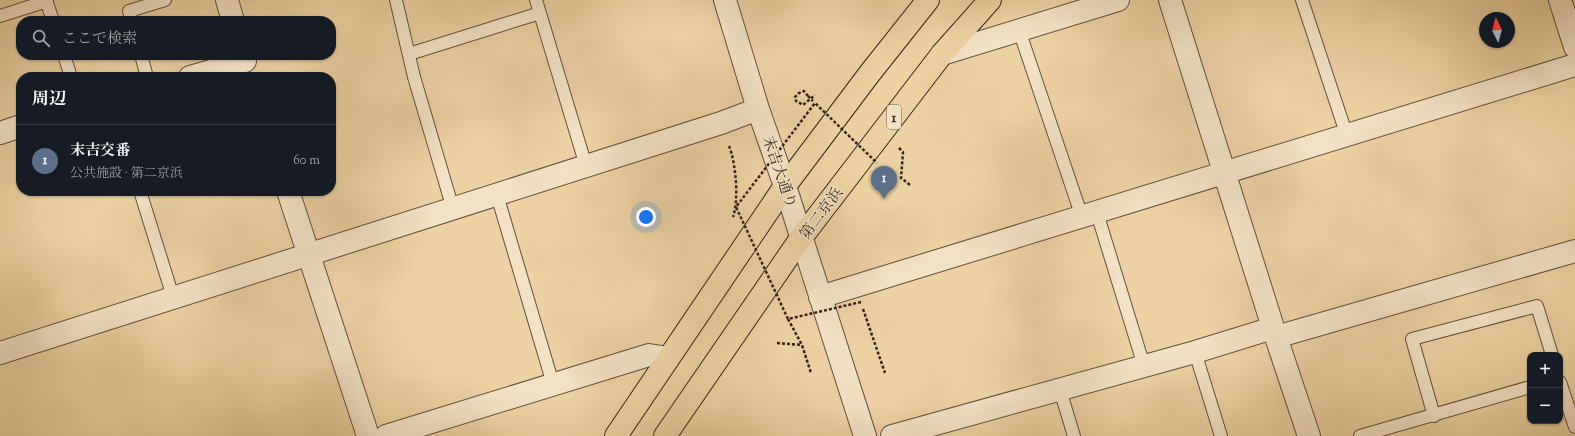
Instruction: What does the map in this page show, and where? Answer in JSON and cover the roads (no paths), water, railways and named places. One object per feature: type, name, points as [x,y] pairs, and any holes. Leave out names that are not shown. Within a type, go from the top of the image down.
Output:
[{"type":"highway","points":[[616,436],[785,186],[870,73],[928,0]]},
{"type":"highway","name":"第二京浜","points":[[666,436],[801,238],[942,54],[990,0]]},
{"type":"street","points":[[227,0],[232,16]]},
{"type":"street","name":"末吉大通り","points":[[725,0],[758,109],[785,186],[865,436]]},
{"type":"street","points":[[942,54],[1118,0]]},
{"type":"street","points":[[1170,0],[1274,332],[1309,436]]},
{"type":"street","points":[[1560,0],[1575,47]]},
{"type":"street","points":[[212,72],[246,64]]},
{"type":"street","points":[[820,297],[1225,174],[1575,65]]},
{"type":"street","points":[[0,353],[721,123],[758,109]]},
{"type":"street","points":[[0,133],[16,128]]},
{"type":"street","points":[[290,196],[368,436]]},
{"type":"street","points":[[892,436],[1195,352],[1575,251]]},
{"type":"street","points":[[386,436],[649,355],[668,358]]},
{"type":"lane","points":[[130,16],[129,11],[165,0]]},
{"type":"lane","points":[[396,0],[409,54],[453,209]]},
{"type":"lane","points":[[536,0],[586,166]]},
{"type":"lane","points":[[1302,0],[1348,136]]},
{"type":"lane","points":[[0,16],[47,1],[52,16]]},
{"type":"lane","points":[[409,54],[540,13]]},
{"type":"lane","points":[[1019,30],[1144,366]]},
{"type":"lane","points":[[66,60],[69,72]]},
{"type":"lane","points":[[142,60],[146,72]]},
{"type":"lane","points":[[497,195],[553,384]]},
{"type":"lane","points":[[142,196],[173,297]]},
{"type":"lane","points":[[1434,416],[1412,339],[1537,306],[1551,352]]},
{"type":"lane","points":[[1195,352],[1221,436]]},
{"type":"lane","points":[[1360,436],[1434,416],[1527,388]]},
{"type":"lane","points":[[1562,388],[1575,427]]},
{"type":"lane","points":[[1060,390],[1074,436]]},
{"type":"place","name":"末吉交番","points":[[884,199]]}]
